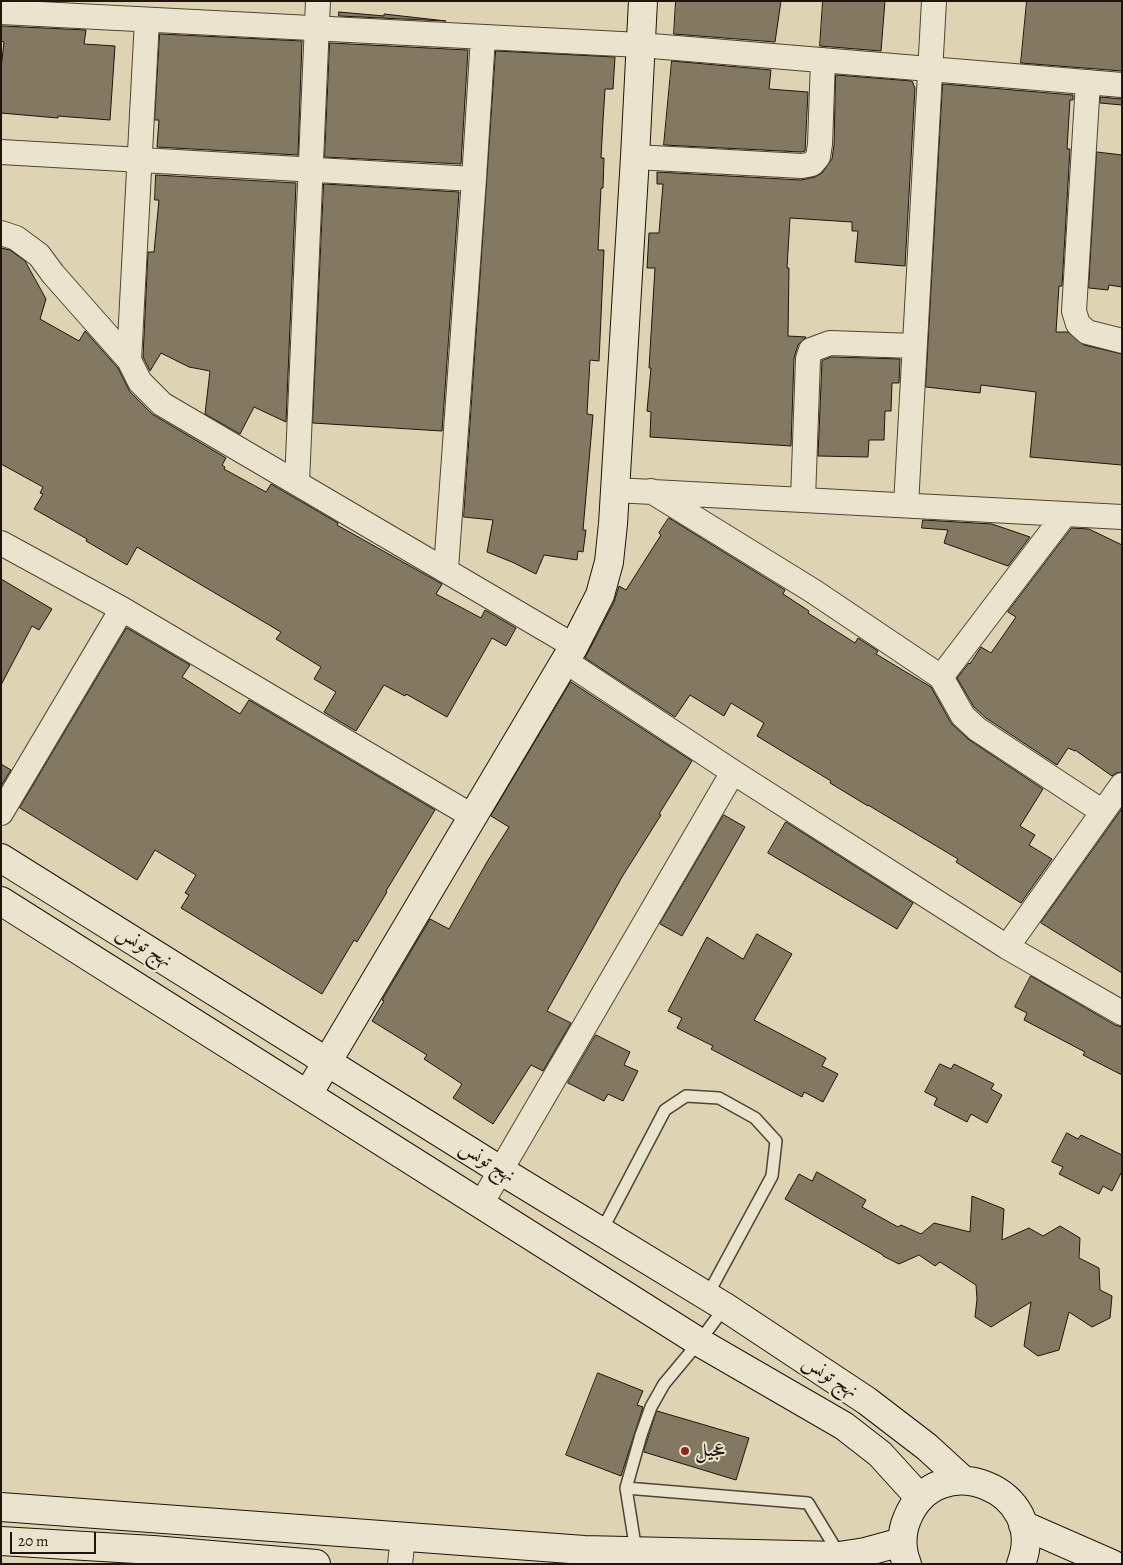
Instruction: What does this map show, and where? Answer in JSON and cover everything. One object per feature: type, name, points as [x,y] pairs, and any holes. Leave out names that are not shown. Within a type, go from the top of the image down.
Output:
[{"type":"street","points":[[297,482],[311,170],[315,29],[318,1]]},
{"type":"street","points":[[308,1094],[570,653],[600,594],[608,562],[615,490],[643,1]]},
{"type":"street","points":[[906,504],[934,1]]},
{"type":"street","points":[[1,12],[156,14],[315,29],[640,45],[1122,85]]},
{"type":"street","points":[[129,360],[140,160],[156,14]]},
{"type":"street","points":[[446,569],[483,37]]},
{"type":"street","points":[[635,157],[802,166],[812,164],[818,156],[820,144],[823,60]]},
{"type":"street","points":[[1088,82],[1074,311],[1078,324],[1087,332],[1122,341]]},
{"type":"street","points":[[1,152],[474,179]]},
{"type":"street","points":[[1,233],[16,238],[39,255],[53,274],[129,360],[140,382],[162,404],[446,569],[570,653],[733,772],[1007,948],[1122,1013]]},
{"type":"street","points":[[803,499],[808,359],[811,350],[830,342],[914,346]]},
{"type":"street","points":[[615,490],[1122,517]]},
{"type":"street","points":[[651,491],[813,591],[941,677],[963,716],[977,729],[1103,812]]},
{"type":"street","points":[[941,677],[1065,514]]},
{"type":"street","points":[[1,543],[122,609],[472,816]]},
{"type":"street","points":[[1,813],[122,609]]},
{"type":"street","points":[[481,1204],[733,772]]},
{"type":"street","points":[[1007,948],[1122,785]]},
{"type":"street","name":"نهج تونس","points":[[1,858],[500,1170],[716,1302],[867,1401],[927,1447],[963,1480]]},
{"type":"street","name":"نهج تونس","points":[[1,901],[699,1342],[844,1426],[880,1454],[920,1498]]},
{"type":"street","points":[[1,1507],[403,1537],[583,1557],[636,1553],[840,1556],[865,1552],[905,1553],[904,1526],[910,1511],[920,1498],[933,1488],[947,1482],[963,1480],[979,1482],[994,1488],[1007,1497],[1017,1510],[1023,1525],[1025,1541],[1020,1564]]},
{"type":"street","points":[[1023,1525],[1112,1564]]},
{"type":"street","points":[[400,1564],[403,1537]]},
{"type":"street","points":[[1,1541],[153,1550],[316,1564]]},
{"type":"lane","points":[[601,1232],[665,1110],[686,1096],[719,1098],[755,1118],[776,1140],[772,1176],[699,1342],[664,1384],[651,1407],[641,1435],[626,1488],[636,1553]]},
{"type":"lane","points":[[626,1488],[808,1503],[840,1556]]},
{"type":"building","points":[[676,1],[781,1],[775,42],[674,34]]},
{"type":"building","points":[[823,1],[885,1],[881,51],[820,46]]},
{"type":"building","points":[[1027,1],[1122,1],[1122,71],[1021,63]]},
{"type":"building","points":[[339,12],[384,16],[384,14],[446,21],[339,16]]},
{"type":"building","points":[[2,26],[86,30],[84,44],[115,46],[110,120],[1,113],[1,69],[4,42],[1,41]]},
{"type":"building","points":[[160,34],[302,41],[298,155],[157,147],[159,120],[155,120]]},
{"type":"building","points":[[330,43],[468,50],[461,164],[325,157]]},
{"type":"building","points":[[496,51],[615,57],[613,89],[605,89],[601,158],[604,158],[603,188],[601,188],[598,250],[604,250],[599,361],[590,360],[587,414],[593,415],[583,530],[586,530],[583,552],[578,551],[577,560],[544,555],[536,574],[487,552],[493,520],[464,517]]},
{"type":"building","points":[[672,61],[771,70],[769,89],[808,92],[805,151],[664,145]]},
{"type":"building","points":[[836,75],[912,81],[915,88],[905,266],[855,262],[858,231],[852,231],[852,222],[790,218],[787,268],[789,268],[788,336],[806,337],[798,345],[794,358],[791,446],[650,437],[651,412],[647,411],[651,368],[649,368],[655,268],[647,268],[649,233],[659,233],[663,184],[657,184],[657,172],[801,180],[815,177],[822,173],[832,159]]},
{"type":"building","points":[[943,84],[1073,95],[1073,100],[1070,100],[1067,149],[1070,149],[1062,286],[1059,286],[1056,332],[1068,332],[1084,345],[1122,354],[1122,465],[1030,457],[1036,392],[981,385],[980,393],[926,387]]},
{"type":"building","points":[[1101,97],[1122,99],[1122,105],[1100,103]]},
{"type":"building","points":[[1097,152],[1122,155],[1122,287],[1109,285],[1108,290],[1089,288]]},
{"type":"building","points":[[156,175],[296,183],[286,422],[254,407],[240,434],[205,414],[210,371],[189,367],[161,353],[150,371],[143,357],[148,252],[154,252],[159,200],[155,200]]},
{"type":"building","points":[[324,184],[459,192],[442,431],[313,423]]},
{"type":"building","points":[[1,248],[10,250],[25,261],[46,299],[40,319],[79,341],[85,331],[118,368],[130,392],[152,414],[226,458],[222,465],[225,467],[224,469],[266,492],[271,484],[338,523],[337,525],[442,584],[436,594],[481,618],[485,610],[516,628],[506,646],[492,638],[447,717],[406,694],[405,696],[384,685],[356,731],[324,712],[336,692],[314,679],[321,667],[276,639],[281,632],[137,547],[127,565],[86,541],[87,539],[34,509],[43,494],[40,493],[43,487],[1,464]]},
{"type":"building","points":[[832,357],[900,359],[899,383],[892,383],[891,411],[885,411],[884,440],[869,440],[868,457],[818,456],[822,361]]},
{"type":"building","points":[[669,518],[785,590],[783,594],[809,611],[808,613],[855,643],[858,638],[878,651],[876,654],[931,687],[951,723],[968,739],[1043,789],[1020,826],[1035,835],[1029,845],[1052,859],[1021,903],[956,862],[958,859],[830,783],[831,781],[757,736],[764,723],[731,703],[724,716],[690,695],[675,717],[585,658],[614,602],[619,586],[626,590],[661,535],[659,533]]},
{"type":"building","points":[[923,520],[992,524],[1030,537],[1008,566],[944,543],[948,530],[922,528]]},
{"type":"building","points":[[1072,528],[1089,529],[1122,545],[1122,772],[1112,776],[1075,750],[1068,748],[1057,765],[986,718],[974,707],[957,678],[970,664],[981,647],[991,653],[1016,617],[1008,612]]},
{"type":"building","points":[[1,579],[52,609],[39,630],[32,626],[1,685]]},
{"type":"building","points":[[127,628],[190,665],[182,677],[240,714],[249,700],[435,810],[357,942],[354,940],[322,994],[181,908],[189,895],[185,893],[196,875],[155,850],[137,880],[20,808]]},
{"type":"building","points":[[571,682],[692,761],[622,877],[547,1011],[571,1023],[543,1071],[531,1065],[493,1124],[453,1098],[462,1084],[424,1059],[427,1055],[372,1021],[384,1001],[382,1000],[430,919],[449,929],[509,827],[491,816]]},
{"type":"building","points":[[1,764],[11,770],[1,786]]},
{"type":"building","points":[[1122,809],[1122,973],[1041,923]]},
{"type":"building","points":[[724,815],[745,827],[682,936],[660,924]]},
{"type":"building","points":[[786,822],[913,903],[897,929],[768,853]]},
{"type":"building","points":[[757,934],[792,954],[754,1020],[826,1058],[822,1066],[838,1074],[823,1102],[804,1092],[802,1097],[711,1049],[713,1046],[677,1028],[682,1018],[668,1011],[707,937],[743,959]]},
{"type":"building","points":[[1031,976],[1115,1025],[1122,1027],[1122,1075],[1083,1055],[1085,1052],[1024,1020],[1027,1013],[1015,1007]]},
{"type":"building","points":[[596,1035],[630,1052],[624,1065],[638,1071],[623,1101],[608,1094],[604,1101],[568,1083]]},
{"type":"building","points":[[940,1064],[951,1069],[954,1064],[994,1084],[991,1089],[1002,1095],[987,1123],[971,1114],[967,1122],[934,1105],[937,1098],[925,1092]]},
{"type":"building","points":[[1067,1133],[1078,1139],[1081,1135],[1122,1155],[1122,1171],[1112,1191],[1103,1186],[1099,1194],[1059,1174],[1063,1167],[1052,1162]]},
{"type":"building","points":[[817,1172],[866,1200],[862,1207],[898,1227],[901,1225],[921,1234],[934,1223],[970,1232],[972,1196],[1004,1209],[1002,1240],[1029,1228],[1043,1236],[1060,1226],[1080,1238],[1079,1258],[1099,1268],[1100,1290],[1112,1296],[1110,1318],[1092,1327],[1069,1312],[1059,1350],[1038,1356],[1024,1346],[1031,1302],[991,1327],[975,1317],[976,1285],[940,1262],[935,1266],[919,1255],[899,1264],[785,1199],[799,1174],[812,1181]]},
{"type":"building","points":[[598,1373],[643,1391],[637,1405],[643,1407],[621,1476],[566,1455]]},
{"type":"building","points":[[657,1411],[749,1438],[736,1480],[644,1452]]},
{"type":"place","name":"عجيل","points":[[685,1451]]}]
